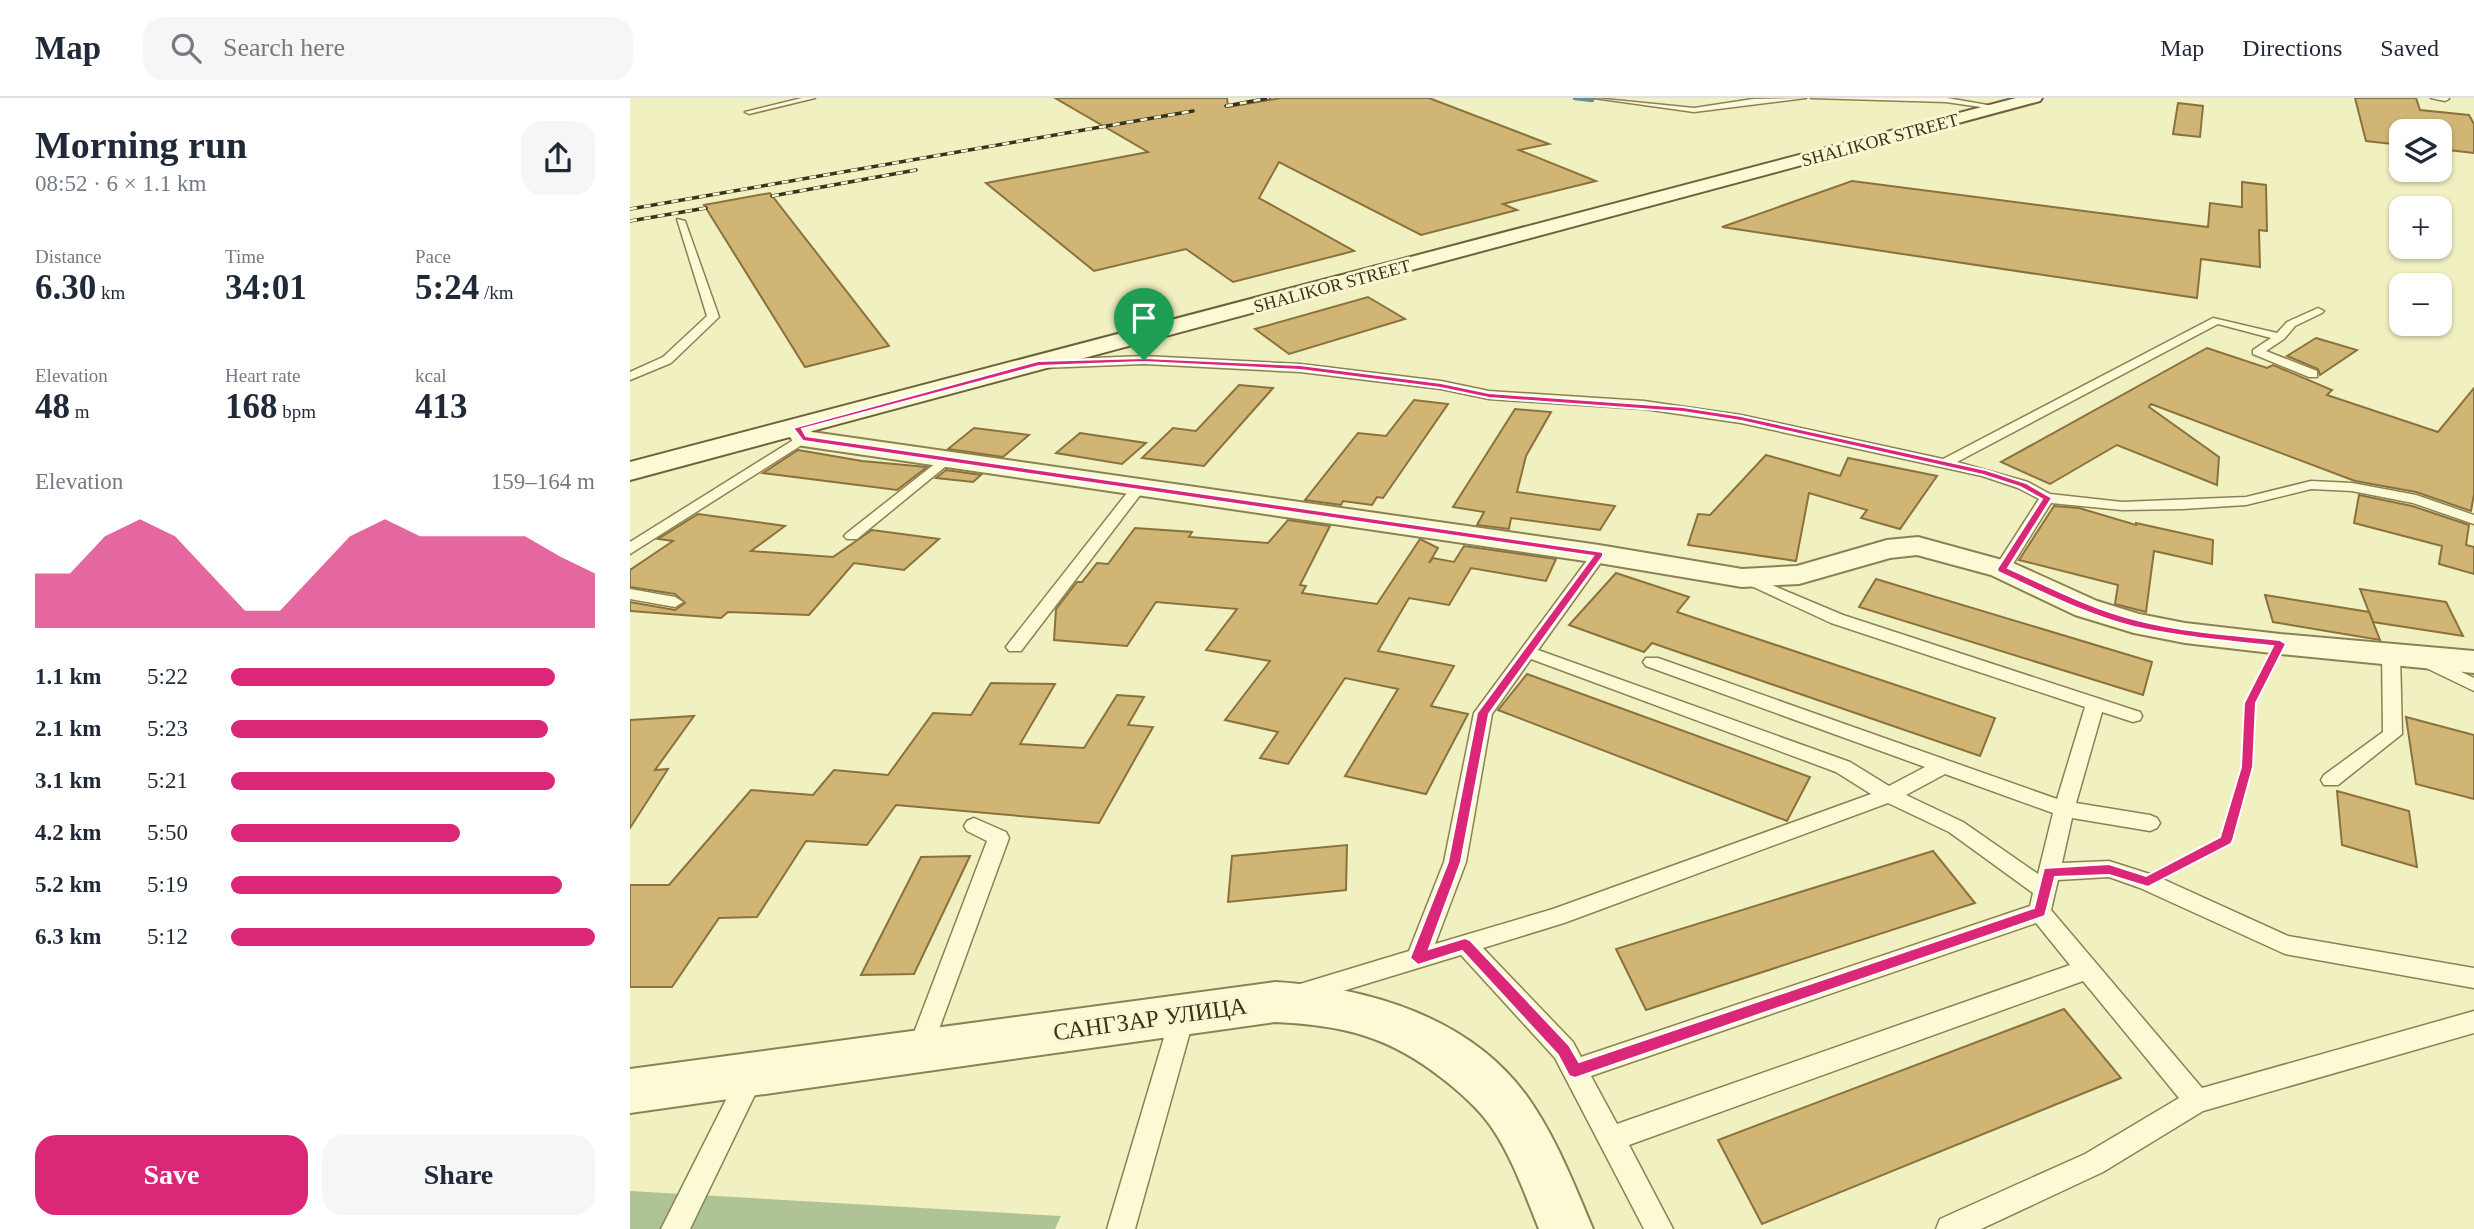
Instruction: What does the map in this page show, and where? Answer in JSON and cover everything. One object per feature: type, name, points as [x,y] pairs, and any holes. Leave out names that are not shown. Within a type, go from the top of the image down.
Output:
[{"type":"street","name":"SHАLIKOR STREET","points":[[630,471],[800,433],[1038,364],[2034,98]]},
{"type":"street","points":[[800,433],[946,459],[1599,554],[1742,578],[1799,575],[1886,549],[1910,546],[1934,549],[2002,569],[2086,608],[2134,623],[2185,633],[2280,644],[2474,662]]},
{"type":"street","name":"САНГЗАР УЛИЦА","points":[[630,1091],[1275,1002],[1313,1003],[1348,1008],[1385,1018],[1418,1034],[1480,1079],[1507,1108],[1529,1144],[1566,1229]]},
{"type":"lane","points":[[749,112],[811,98]]},
{"type":"lane","points":[[1598,98],[1695,110],[1753,101],[1802,98]]},
{"type":"lane","points":[[1815,98],[1946,100],[2001,108]]},
{"type":"lane","points":[[2435,98],[2445,99]]},
{"type":"lane","points":[[630,376],[667,360],[713,317],[680,221]]},
{"type":"lane","points":[[2313,374],[2256,352],[2280,337],[2291,324],[2318,311]]},
{"type":"lane","points":[[1944,464],[2211,322],[2236,323],[2280,337]]},
{"type":"lane","points":[[1038,364],[1144,360],[1300,368],[1441,385],[1489,395],[1644,405],[1741,419],[1986,472],[2023,485],[2048,498],[2122,506],[2183,505],[2246,501],[2311,485],[2353,487],[2416,499],[2474,520]]},
{"type":"lane","points":[[630,549],[800,433]]},
{"type":"lane","points":[[852,537],[946,459]]},
{"type":"lane","points":[[1015,647],[1139,487]]},
{"type":"lane","points":[[2002,569],[2048,498]]},
{"type":"lane","points":[[1418,958],[1454,862],[1483,713],[1599,554]]},
{"type":"lane","points":[[1742,578],[1837,620],[2133,716]]},
{"type":"lane","points":[[630,594],[675,602]]},
{"type":"lane","points":[[1528,652],[1843,767],[1889,795],[1956,827],[2045,891],[2088,969],[2197,1101]]},
{"type":"lane","points":[[2331,780],[2393,734],[2390,695],[2404,655],[2474,685]]},
{"type":"lane","points":[[1652,662],[2064,809],[2150,822]]},
{"type":"lane","points":[[2045,891],[2064,809],[2095,704]]},
{"type":"lane","points":[[1275,1002],[1556,917],[1889,795],[1943,766]]},
{"type":"lane","points":[[919,1051],[999,838],[974,826]]},
{"type":"lane","points":[[1575,1070],[2109,869],[2148,882],[2285,945],[2474,978]]},
{"type":"lane","points":[[1465,944],[1564,1050],[1659,1229]]},
{"type":"lane","points":[[1612,1139],[2088,969]]},
{"type":"lane","points":[[1121,1229],[1183,1014]]},
{"type":"lane","points":[[1950,1229],[2094,1163],[2197,1101],[2474,1022]]},
{"type":"lane","points":[[675,1229],[751,1074]]},
{"type":"path","points":[[2148,882],[2226,840],[2247,767],[2250,703],[2280,644]]},
{"type":"green space","points":[[630,1191],[1061,1216],[1055,1229],[630,1229]]},
{"type":"building","points":[[1055,98],[1227,98],[1228,107],[1281,98],[1429,98],[1549,144],[1519,150],[1596,181],[1503,204],[1517,210],[1421,235],[1279,162],[1259,198],[1354,251],[1233,282],[1186,249],[1094,271],[986,183],[1148,152]]},
{"type":"building","points":[[2355,98],[2416,98],[2420,110],[2469,115],[2474,124],[2474,153],[2452,150],[2452,119],[2389,119],[2389,144],[2366,141]]},
{"type":"building","points":[[2178,103],[2203,106],[2200,137],[2173,134]]},
{"type":"building","points":[[1852,181],[2208,227],[2210,203],[2242,207],[2242,182],[2266,185],[2267,231],[2259,230],[2260,267],[2201,259],[2197,298],[1722,227]]},
{"type":"building","points":[[770,193],[889,346],[805,367],[704,205]]},
{"type":"building","points":[[1368,297],[1405,319],[1289,354],[1255,329]]},
{"type":"building","points":[[2316,338],[2357,350],[2320,375],[2318,369],[2287,356]]},
{"type":"building","points":[[2207,348],[2267,368],[2273,365],[2332,390],[2327,395],[2438,432],[2474,388],[2474,494],[2471,511],[2416,492],[2355,481],[2151,404],[2149,407],[2219,457],[2217,485],[2117,445],[2050,484],[2001,462]]},
{"type":"building","points":[[1239,385],[1273,388],[1204,466],[1142,458],[1173,428],[1196,431]]},
{"type":"building","points":[[1414,400],[1448,404],[1383,498],[1377,497],[1372,505],[1343,501],[1341,505],[1305,500],[1358,433],[1386,436]]},
{"type":"building","points":[[1515,409],[1551,412],[1526,456],[1517,492],[1615,506],[1600,530],[1511,518],[1509,529],[1477,525],[1484,512],[1453,507]]},
{"type":"building","points":[[974,428],[1029,435],[1003,457],[948,449]]},
{"type":"building","points":[[1080,433],[1146,443],[1122,464],[1056,453]]},
{"type":"building","points":[[798,450],[862,461],[927,467],[897,490],[763,473]]},
{"type":"building","points":[[1766,455],[1840,476],[1848,458],[1937,476],[1900,529],[1861,518],[1867,510],[1809,493],[1796,561],[1688,545],[1698,514],[1710,515]]},
{"type":"building","points":[[946,470],[981,475],[973,482],[936,478]]},
{"type":"building","points":[[2359,495],[2412,506],[2469,525],[2466,545],[2474,547],[2474,574],[2439,564],[2442,546],[2354,523]]},
{"type":"building","points":[[2054,506],[2079,508],[2136,525],[2213,540],[2212,564],[2154,551],[2146,612],[2115,604],[2118,585],[2019,560]]},
{"type":"building","points":[[698,514],[785,526],[751,551],[833,557],[872,530],[939,539],[904,570],[854,563],[809,615],[728,612],[721,618],[630,611],[630,602],[675,610],[685,603],[675,594],[630,587],[630,570],[673,541],[658,539]]},
{"type":"building","points":[[1288,520],[1330,526],[1300,585],[1306,586],[1302,593],[1377,604],[1420,539],[1438,548],[1429,563],[1433,558],[1454,562],[1464,546],[1556,559],[1546,581],[1471,568],[1449,605],[1409,598],[1378,651],[1454,666],[1431,706],[1468,714],[1426,794],[1345,776],[1398,689],[1345,678],[1288,764],[1260,758],[1278,732],[1225,720],[1270,661],[1206,650],[1237,609],[1156,602],[1127,646],[1054,640],[1056,609],[1077,582],[1082,582],[1097,563],[1108,564],[1135,528],[1192,532],[1189,537],[1268,543]]},
{"type":"building","points":[[1616,573],[1689,597],[1677,612],[1995,718],[1980,756],[1652,643],[1644,652],[1569,625]]},
{"type":"building","points":[[1876,579],[2152,662],[2143,695],[1859,607]]},
{"type":"building","points":[[2360,589],[2446,602],[2463,636],[2373,622]]},
{"type":"building","points":[[2265,595],[2369,612],[2380,640],[2273,622]]},
{"type":"building","points":[[1527,674],[1810,777],[1787,821],[1498,710]]},
{"type":"building","points":[[991,683],[1055,684],[1020,744],[1084,748],[1117,695],[1144,697],[1128,725],[1153,727],[1099,823],[896,805],[867,845],[806,841],[757,917],[719,918],[672,987],[630,987],[630,885],[669,885],[751,790],[813,795],[834,770],[888,775],[933,713],[971,715]]},
{"type":"building","points":[[694,716],[655,770],[668,769],[630,828],[630,720]]},
{"type":"building","points":[[2406,717],[2474,735],[2474,799],[2416,784]]},
{"type":"building","points":[[2337,791],[2409,811],[2417,867],[2342,845]]},
{"type":"building","points":[[1347,845],[1346,890],[1228,902],[1232,856]]},
{"type":"building","points":[[1933,851],[1975,903],[1646,1010],[1616,949]]},
{"type":"building","points":[[970,856],[914,974],[861,975],[921,857]]},
{"type":"building","points":[[2064,1009],[2121,1078],[1762,1224],[1718,1140]]},
{"type":"waterway","points":[[1575,98],[1592,100]]},
{"type":"railway","points":[[1226,106],[1269,98]]},
{"type":"railway","points":[[630,209],[1193,111]]},
{"type":"railway","points":[[772,196],[916,170]]},
{"type":"railway","points":[[630,221],[706,208]]},
{"type":"route","points":[[1144,360],[1300,368],[1441,385],[1489,395],[1607,402],[1683,410],[1741,419],[1831,441],[1986,472],[2023,485],[2048,498],[2002,569],[2086,608],[2134,623],[2185,633],[2280,644],[2250,703],[2247,767],[2226,840],[2148,882],[2109,869],[2049,872],[2040,912],[1575,1070],[1564,1050],[1465,944],[1418,958],[1454,862],[1483,713],[1599,554],[803,438],[797,428],[1038,364],[1144,360]]}]
